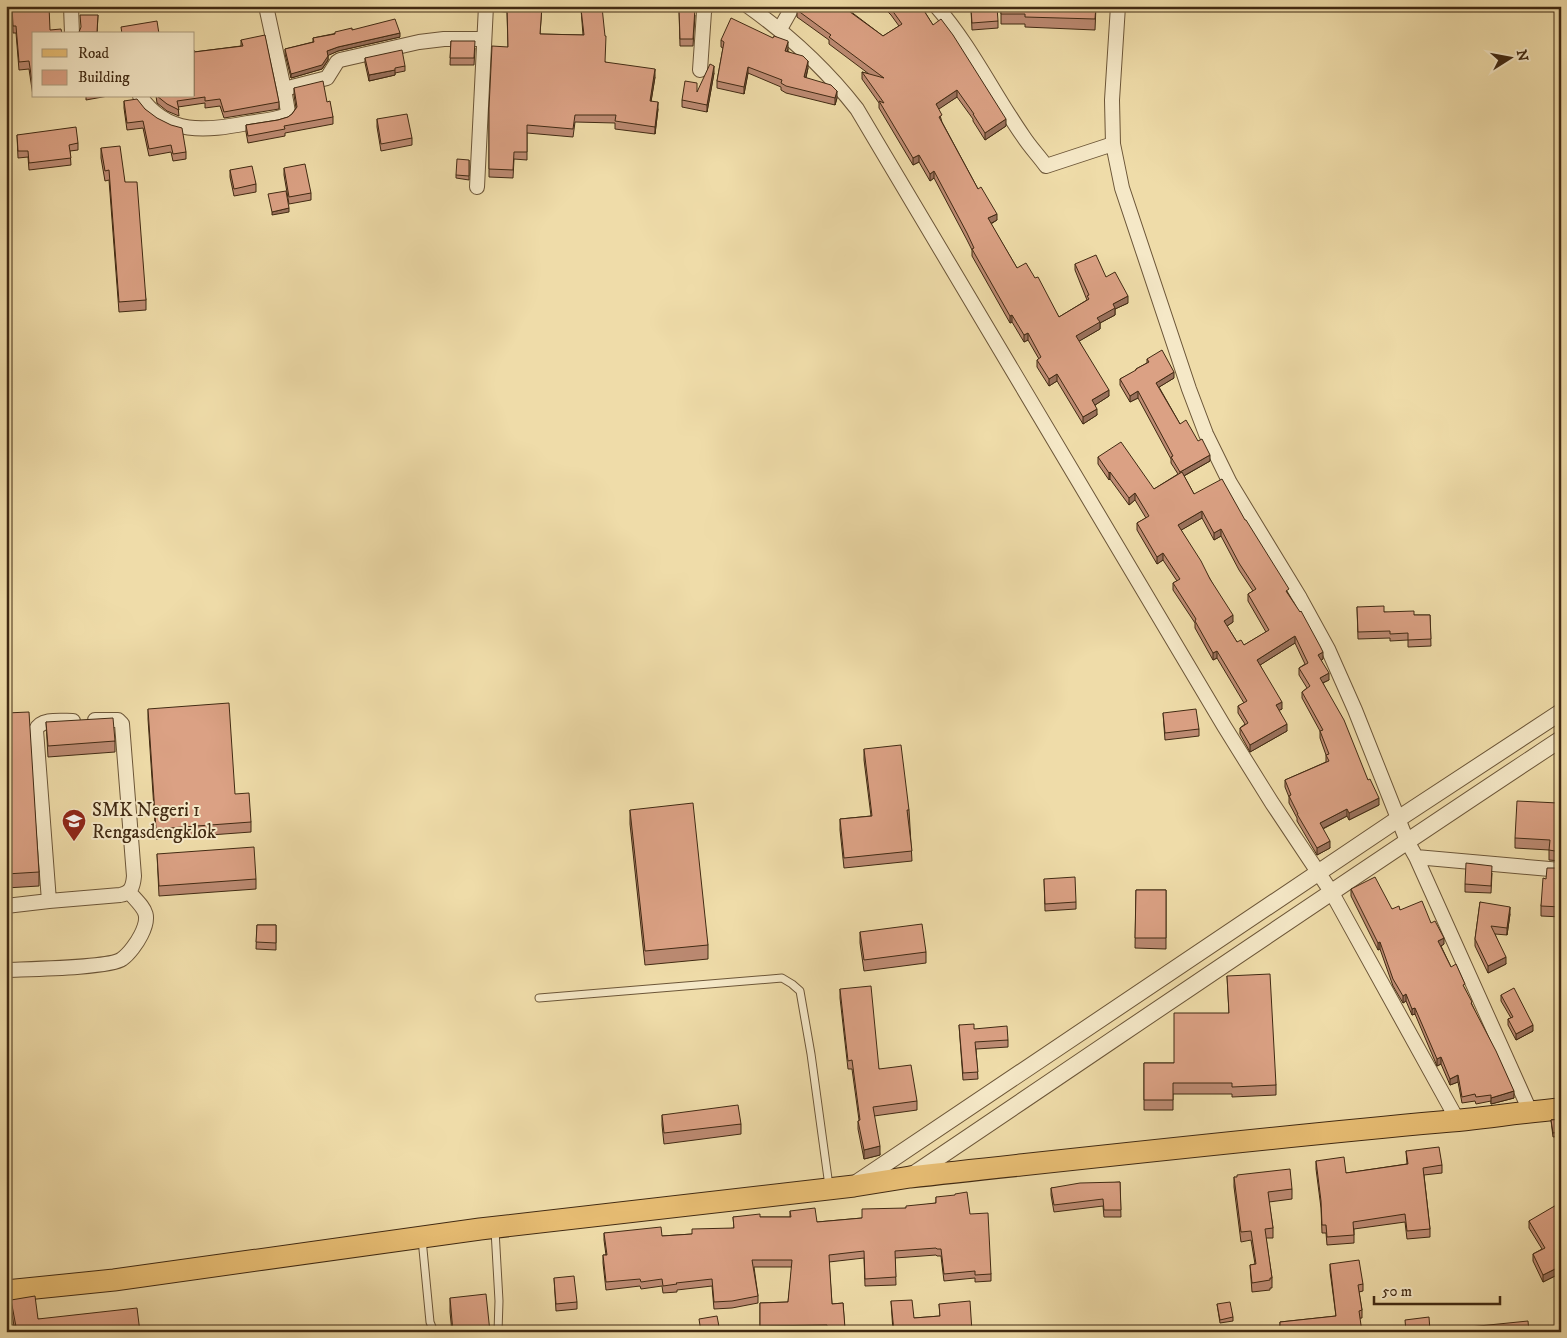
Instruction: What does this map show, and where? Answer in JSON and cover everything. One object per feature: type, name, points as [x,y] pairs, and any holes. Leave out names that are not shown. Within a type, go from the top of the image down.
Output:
[{"type":"main road","points":[[6,1291],[114,1280],[421,1237],[854,1186],[910,1177],[1561,1109]]},
{"type":"street","points":[[71,6],[72,32]]},
{"type":"street","points":[[142,98],[154,114],[164,120],[206,130],[286,116],[288,112],[284,89],[266,6]]},
{"type":"street","points":[[477,187],[486,6]]},
{"type":"street","points":[[700,70],[706,6]]},
{"type":"street","points":[[748,6],[780,29],[821,66],[857,109],[1224,726],[1272,803],[1332,893],[1458,1121]]},
{"type":"street","points":[[780,29],[793,6]]},
{"type":"street","points":[[936,6],[967,46],[1024,137],[1046,166],[1114,144]]},
{"type":"street","points":[[1118,6],[1112,100],[1114,144],[1122,188],[1189,389],[1206,434],[1230,483],[1300,598],[1328,649],[1355,710],[1407,841],[1530,1111]]},
{"type":"street","points":[[284,89],[327,78],[340,60],[419,42],[444,39],[484,39]]},
{"type":"street","points":[[854,1186],[1398,819],[1561,712]]},
{"type":"street","points":[[6,906],[120,895],[129,892],[132,888],[134,876],[122,724],[118,720],[44,722],[38,725],[36,730],[48,901]]},
{"type":"street","points":[[910,1177],[1561,739]]},
{"type":"street","points":[[1416,858],[1561,870]]},
{"type":"street","points":[[6,970],[103,964],[122,960],[140,937],[147,921],[147,914],[129,892]]},
{"type":"lane","points":[[540,998],[782,978],[792,984],[800,991],[811,1054],[829,1188]]},
{"type":"lane","points":[[495,1228],[499,1302],[498,1332]]},
{"type":"lane","points":[[421,1237],[430,1322],[434,1332]]},
{"type":"building","points":[[12,6],[49,6],[50,30],[61,29],[62,32],[32,32],[32,81],[29,61],[19,62],[16,26],[13,26]]},
{"type":"building","points":[[507,6],[542,6],[540,34],[584,35],[581,9],[602,7],[606,36],[605,62],[655,69],[650,101],[658,102],[655,127],[615,121],[616,115],[575,115],[573,129],[527,125],[527,152],[514,152],[513,170],[489,169],[492,46],[508,47]]},
{"type":"building","points":[[799,6],[848,6],[846,9],[883,36],[902,24],[889,6],[921,6],[933,25],[941,19],[953,35],[1006,119],[985,133],[957,90],[936,104],[942,115],[939,117],[978,189],[981,187],[997,214],[988,218],[1017,268],[1026,263],[1035,278],[1038,277],[1059,317],[1089,299],[1075,264],[1096,255],[1106,277],[1115,272],[1128,296],[1113,304],[1115,308],[1097,318],[1100,322],[1076,336],[1109,390],[1092,400],[1097,409],[1083,417],[1057,374],[1049,379],[1037,360],[1041,357],[1028,333],[1024,335],[1012,315],[1010,316],[972,249],[974,248],[967,233],[934,171],[930,174],[919,155],[913,158],[879,101],[884,103],[862,72],[884,78],[829,37],[831,35],[797,10]]},
{"type":"building","points":[[1001,6],[1096,6],[1095,19],[1025,17],[1025,14],[1001,14]]},
{"type":"building","points":[[997,7],[998,21],[972,23],[971,9]]},
{"type":"building","points":[[695,8],[693,39],[680,39],[679,9]]},
{"type":"building","points":[[80,15],[98,15],[97,32],[79,32],[81,27]]},
{"type":"building","points":[[731,18],[773,38],[774,36],[788,41],[785,51],[803,56],[808,61],[804,77],[831,85],[837,91],[835,98],[786,86],[781,83],[782,80],[748,67],[744,87],[717,81],[724,42],[721,40]]},
{"type":"building","points":[[395,19],[400,33],[327,51],[328,56],[322,65],[291,74],[285,49],[314,42],[313,38],[335,34],[335,32],[352,28],[352,30]]},
{"type":"building","points":[[157,21],[159,32],[122,32],[121,27]]},
{"type":"building","points":[[265,35],[279,102],[224,112],[220,99],[205,101],[205,97],[177,101],[179,110],[160,98],[195,98],[195,52],[243,46],[241,40]]},
{"type":"building","points":[[451,41],[475,41],[474,58],[450,58]]},
{"type":"building","points":[[402,50],[405,66],[369,75],[365,58]]},
{"type":"building","points":[[710,64],[714,66],[707,105],[682,100],[685,81],[697,83],[697,92]]},
{"type":"building","points":[[323,81],[327,102],[330,101],[333,117],[284,126],[285,129],[248,136],[246,125],[278,120],[292,114],[297,107],[294,88]]},
{"type":"building","points":[[137,99],[145,109],[157,118],[182,128],[186,152],[173,154],[171,145],[149,149],[143,121],[127,123],[124,101]]},
{"type":"building","points":[[407,114],[412,138],[381,144],[377,119]]},
{"type":"building","points":[[76,127],[78,143],[69,145],[71,158],[29,163],[28,151],[18,151],[17,135]]},
{"type":"building","points":[[120,146],[125,182],[137,182],[146,300],[119,302],[109,170],[105,171],[101,148]]},
{"type":"building","points":[[457,159],[469,160],[469,176],[456,175]]},
{"type":"building","points":[[305,164],[311,193],[289,197],[284,168]]},
{"type":"building","points":[[252,166],[256,184],[234,189],[230,170]]},
{"type":"building","points":[[286,191],[289,208],[272,212],[268,194]]},
{"type":"building","points":[[1162,350],[1174,372],[1156,383],[1180,424],[1186,420],[1198,441],[1202,439],[1210,455],[1180,472],[1138,391],[1130,396],[1120,379],[1149,362],[1147,359]]},
{"type":"building","points":[[1121,442],[1154,489],[1182,472],[1194,494],[1222,479],[1245,520],[1289,589],[1286,591],[1301,611],[1323,652],[1318,655],[1329,673],[1320,678],[1344,720],[1368,780],[1370,779],[1379,798],[1349,813],[1347,809],[1320,823],[1330,841],[1317,848],[1297,814],[1289,796],[1291,795],[1285,780],[1329,761],[1326,755],[1329,754],[1320,731],[1323,730],[1302,692],[1310,686],[1299,668],[1308,663],[1295,636],[1257,660],[1282,702],[1276,705],[1287,724],[1250,745],[1240,728],[1248,723],[1238,706],[1247,701],[1217,651],[1213,653],[1195,621],[1196,619],[1173,583],[1180,579],[1163,553],[1157,557],[1137,523],[1149,516],[1135,493],[1129,498],[1098,457]],"holes":[[[1202,511],[1214,533],[1221,529],[1239,563],[1256,589],[1248,594],[1269,630],[1244,645],[1241,640],[1237,642],[1224,621],[1233,615],[1178,525]]]},
{"type":"building","points":[[1384,606],[1384,612],[1414,611],[1414,615],[1430,615],[1431,639],[1408,640],[1408,633],[1390,634],[1390,631],[1358,632],[1357,607]]},
{"type":"building","points":[[229,703],[235,794],[249,793],[251,822],[156,829],[148,709]]},
{"type":"building","points":[[1196,709],[1199,729],[1165,733],[1163,713]]},
{"type":"building","points":[[29,712],[39,872],[6,874],[6,713]]},
{"type":"building","points":[[113,718],[115,741],[48,746],[46,722]]},
{"type":"building","points":[[901,745],[912,851],[844,858],[840,819],[872,816],[864,749]]},
{"type":"building","points":[[1559,798],[1561,798],[1561,852],[1549,850],[1550,840],[1515,838],[1517,801],[1558,803]]},
{"type":"building","points":[[693,803],[708,945],[645,951],[630,810]]},
{"type":"building","points":[[254,847],[256,879],[159,886],[157,854]]},
{"type":"building","points":[[1466,863],[1492,866],[1491,886],[1465,884]]},
{"type":"building","points":[[1547,868],[1561,868],[1561,907],[1541,906],[1543,878],[1546,879]]},
{"type":"building","points":[[1075,877],[1076,902],[1045,904],[1044,879]]},
{"type":"building","points":[[1375,877],[1392,909],[1399,906],[1400,910],[1422,901],[1431,923],[1435,921],[1444,938],[1438,941],[1451,967],[1456,964],[1471,1003],[1514,1091],[1491,1098],[1491,1095],[1476,1097],[1475,1094],[1462,1097],[1458,1075],[1450,1079],[1441,1057],[1437,1059],[1415,1008],[1412,1009],[1406,994],[1403,996],[1393,979],[1380,942],[1378,943],[1351,889]]},
{"type":"building","points":[[1136,890],[1166,890],[1166,938],[1135,938]]},
{"type":"building","points":[[1480,902],[1510,907],[1507,928],[1491,926],[1506,957],[1488,966],[1475,939]]},
{"type":"building","points":[[922,924],[926,952],[864,960],[860,932]]},
{"type":"building","points":[[257,925],[276,925],[276,943],[256,942]]},
{"type":"building","points":[[1270,974],[1276,1085],[1232,1087],[1232,1083],[1173,1083],[1173,1100],[1144,1100],[1144,1063],[1174,1063],[1174,1013],[1229,1013],[1227,976]]},
{"type":"building","points":[[871,986],[879,1069],[911,1065],[917,1101],[873,1107],[880,1146],[864,1150],[858,1121],[860,1120],[852,1060],[848,1061],[840,989]]},
{"type":"building","points":[[1514,988],[1533,1025],[1516,1034],[1508,1019],[1513,1017],[1501,995]]},
{"type":"building","points":[[974,1024],[974,1029],[1007,1026],[1008,1040],[975,1042],[978,1072],[963,1073],[959,1025]]},
{"type":"building","points":[[738,1105],[741,1124],[664,1133],[662,1115]]},
{"type":"building","points":[[1561,1119],[1561,1132],[1553,1133],[1551,1120]]},
{"type":"building","points":[[1439,1147],[1442,1165],[1423,1168],[1430,1229],[1407,1231],[1405,1214],[1353,1222],[1354,1235],[1327,1237],[1326,1225],[1322,1225],[1316,1161],[1344,1157],[1346,1173],[1408,1164],[1406,1151]]},
{"type":"building","points":[[1290,1169],[1292,1189],[1268,1192],[1273,1228],[1265,1229],[1272,1278],[1252,1283],[1250,1265],[1256,1264],[1251,1231],[1241,1232],[1234,1177],[1237,1177],[1237,1175]]},
{"type":"building","points":[[1120,1182],[1121,1210],[1104,1210],[1103,1199],[1054,1205],[1051,1188],[1080,1183]]},
{"type":"building","points":[[967,1192],[970,1214],[988,1213],[991,1274],[975,1275],[975,1271],[944,1274],[941,1249],[936,1248],[895,1251],[896,1277],[865,1279],[864,1251],[829,1255],[832,1304],[843,1303],[845,1328],[827,1329],[827,1325],[760,1326],[760,1303],[788,1302],[792,1260],[752,1260],[758,1296],[732,1301],[714,1302],[712,1279],[663,1286],[662,1279],[641,1282],[640,1279],[606,1282],[603,1255],[607,1255],[604,1233],[661,1227],[662,1236],[692,1234],[692,1229],[734,1228],[733,1217],[760,1214],[760,1217],[791,1217],[790,1211],[815,1208],[817,1222],[862,1218],[862,1209],[906,1208],[906,1206],[936,1203],[936,1197]]},
{"type":"building","points":[[1558,1204],[1561,1210],[1561,1271],[1559,1267],[1543,1275],[1533,1254],[1545,1248],[1529,1221]]},
{"type":"building","points":[[1359,1260],[1363,1284],[1358,1285],[1362,1310],[1359,1311],[1362,1332],[1255,1332],[1254,1330],[1280,1327],[1280,1322],[1336,1316],[1330,1264]]},
{"type":"building","points":[[574,1276],[577,1302],[556,1304],[554,1278]]},
{"type":"building","points":[[486,1294],[490,1332],[453,1332],[450,1298]]},
{"type":"building","points":[[35,1296],[38,1319],[137,1308],[140,1332],[17,1332],[11,1300]]},
{"type":"building","points":[[912,1300],[914,1318],[940,1316],[939,1304],[970,1301],[972,1332],[894,1332],[891,1301]]},
{"type":"building","points":[[1230,1302],[1233,1317],[1220,1320],[1217,1304]]},
{"type":"building","points":[[717,1316],[720,1332],[701,1332],[699,1319]]},
{"type":"building","points":[[1429,1317],[1430,1331],[1528,1321],[1529,1332],[1406,1332],[1405,1320]]},
{"type":"place","name":"SMK Negeri 1 Rengasdengklok","points":[[74,842]]}]
